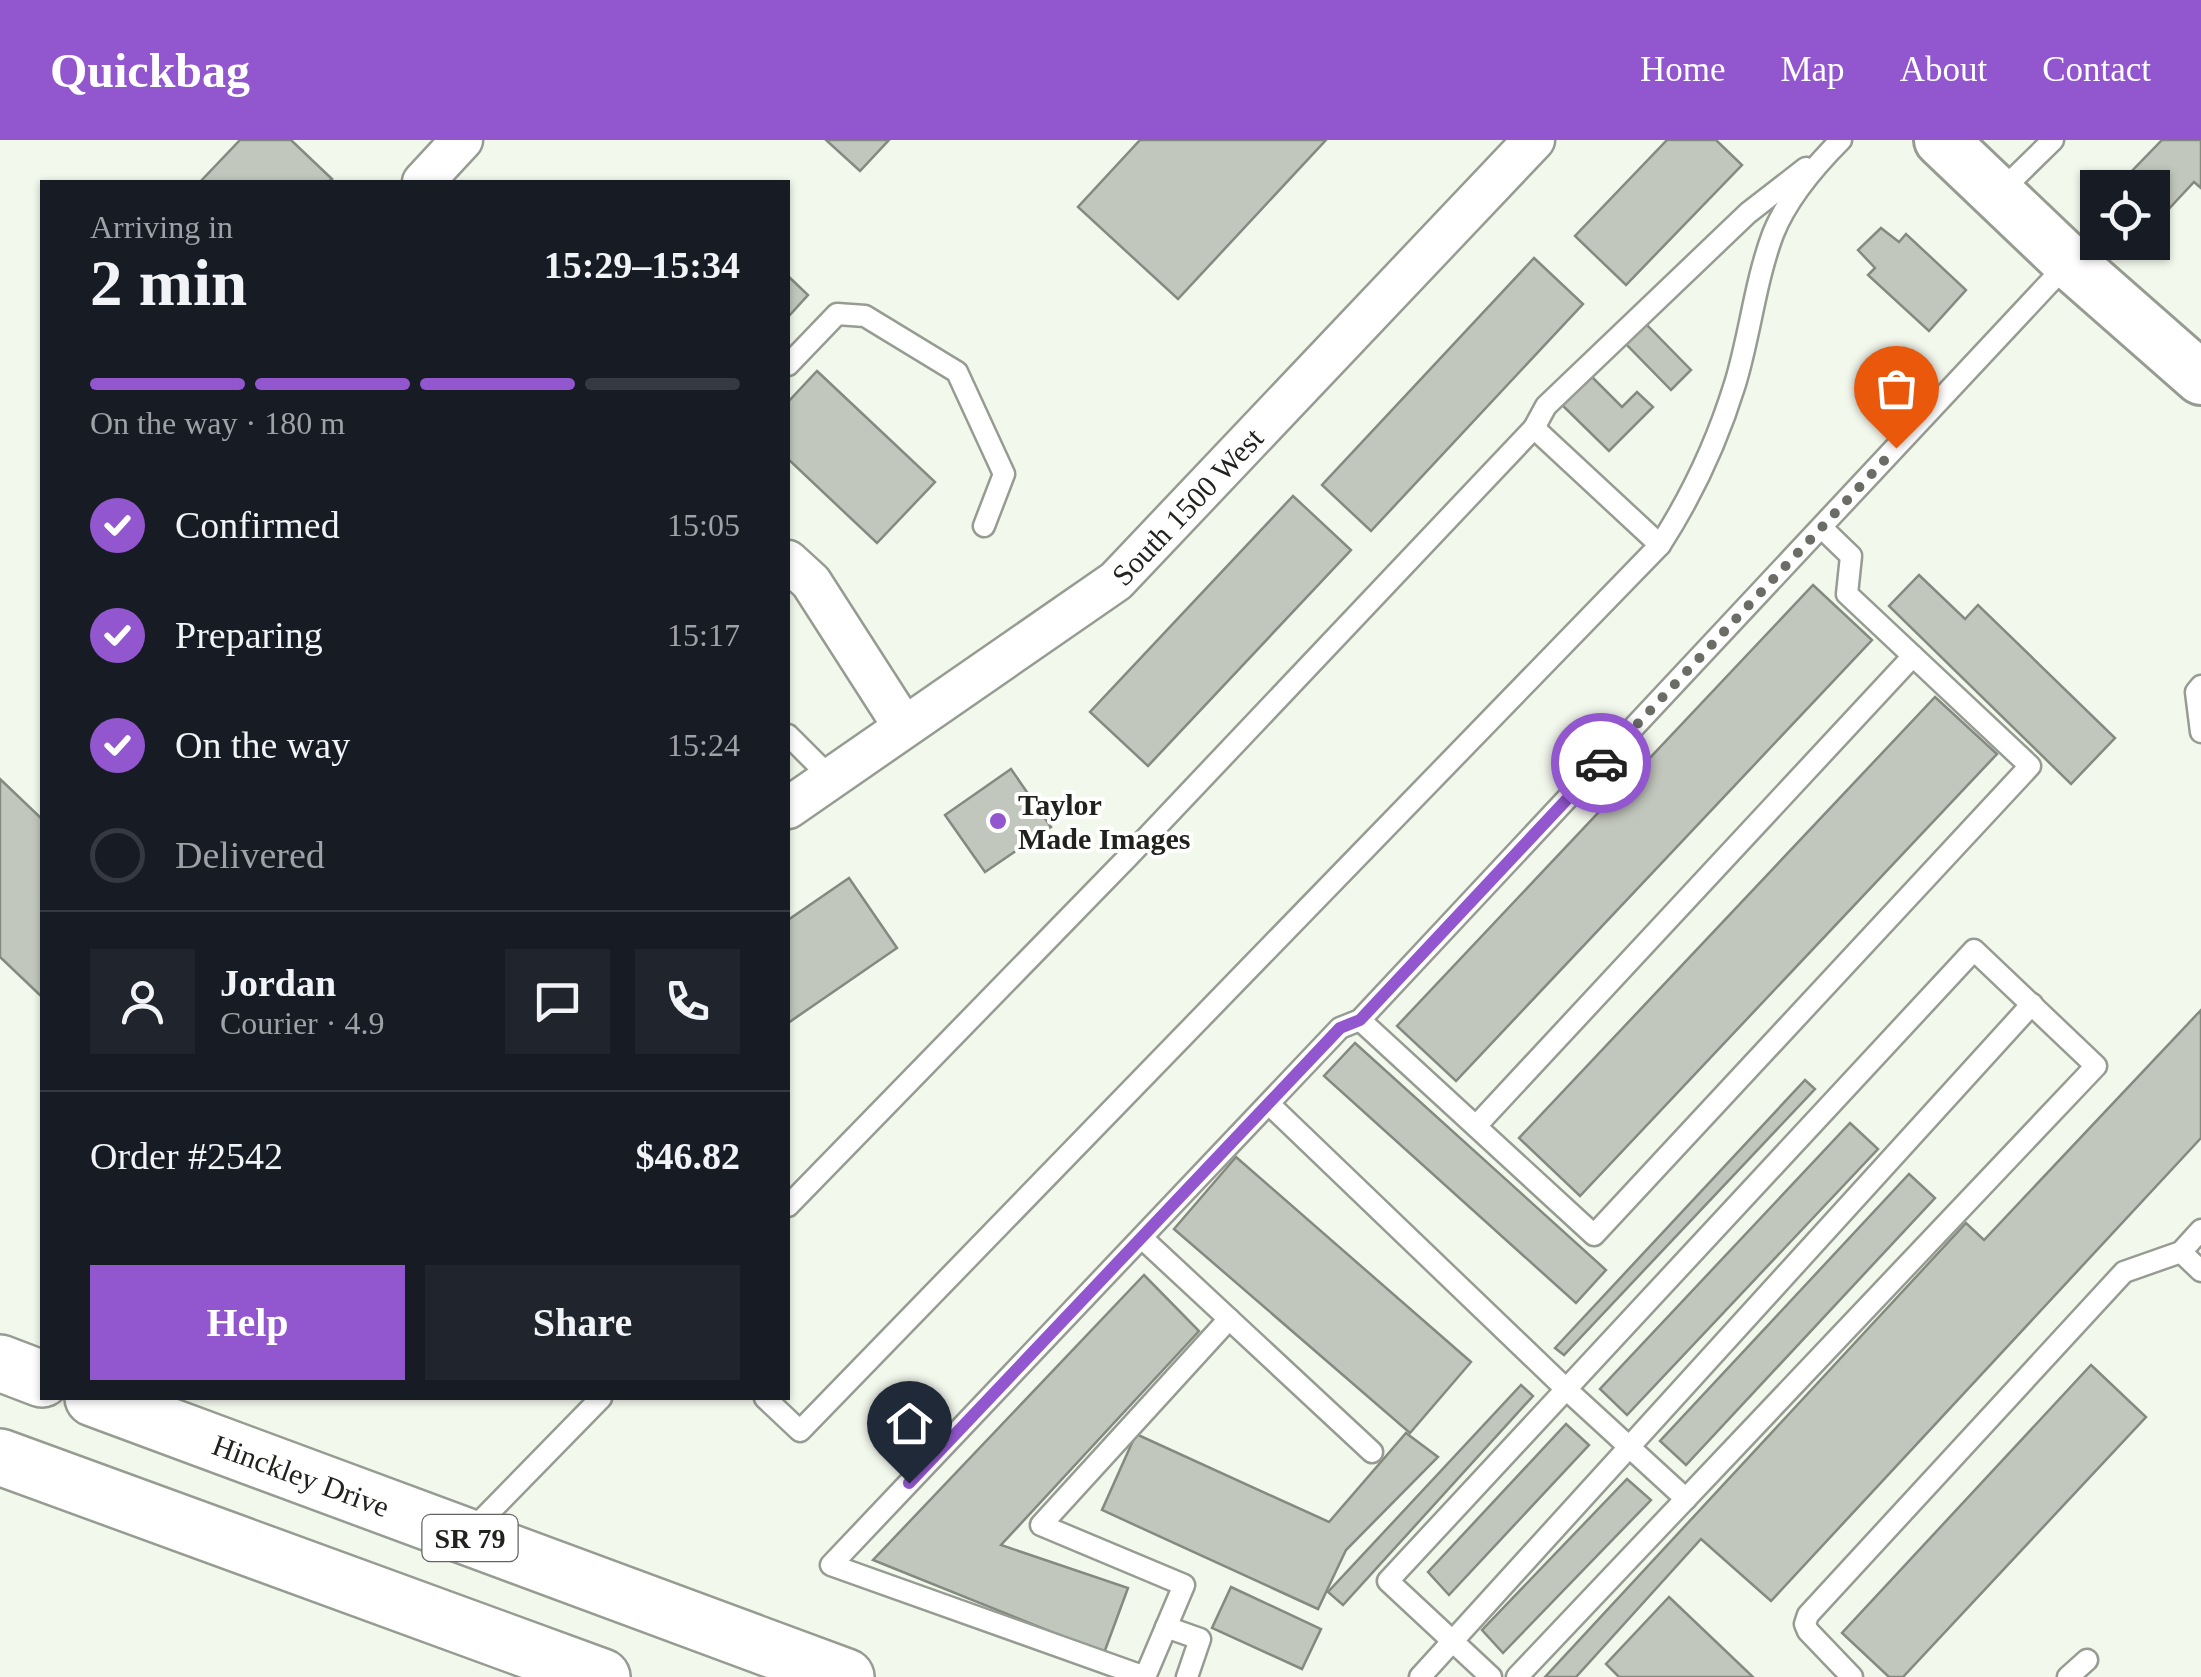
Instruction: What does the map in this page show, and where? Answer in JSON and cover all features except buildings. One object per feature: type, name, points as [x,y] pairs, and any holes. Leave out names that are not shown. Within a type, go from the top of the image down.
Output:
[{"type":"main road","points":[[0,1363],[40,1377]]},
{"type":"main road","name":"Hinckley Drive","points":[[99,1400],[846,1677]]},
{"type":"main road","points":[[0,1457],[602,1677]]},
{"type":"street","points":[[425,180],[462,140]]},
{"type":"street","name":"South 1500 West","points":[[790,807],[1116,581],[1534,140]]},
{"type":"street","points":[[1941,140],[2069,262],[2201,378]]},
{"type":"street","points":[[790,562],[811,582],[904,727]]},
{"type":"lane","points":[[1997,194],[2053,140]]},
{"type":"lane","points":[[790,1204],[1141,843],[1534,428],[1546,406],[1748,213],[1837,144]]},
{"type":"lane","points":[[768,1400],[800,1431],[1660,545],[1678,518],[1734,384],[1774,231],[1797,191],[1837,144]]},
{"type":"lane","points":[[1229,1319],[1041,1525],[1184,1585],[1145,1677],[831,1565],[1340,1028],[1360,1020],[2069,262]]},
{"type":"lane","points":[[790,362],[837,314],[865,316],[957,372],[1004,474],[984,526]]},
{"type":"lane","points":[[1534,428],[1660,545]]},
{"type":"lane","points":[[1360,1020],[1594,1236],[2030,766],[1847,594],[1851,556],[1822,528]]},
{"type":"lane","points":[[1476,1126],[1913,656]]},
{"type":"lane","points":[[2201,686],[2196,692],[2201,732]]},
{"type":"lane","points":[[790,737],[831,778]]},
{"type":"lane","points":[[1491,1677],[1388,1582],[1974,950],[2096,1066],[1518,1677]]},
{"type":"lane","points":[[1420,1677],[2032,1004]]},
{"type":"lane","points":[[1269,1104],[1566,1389],[1686,1498]]},
{"type":"lane","points":[[1852,1677],[1808,1631],[1808,1615],[2124,1272],[2181,1252],[2201,1230]]},
{"type":"lane","points":[[1142,1238],[1372,1452]]},
{"type":"lane","points":[[2181,1252],[2201,1271]]},
{"type":"lane","points":[[466,1536],[599,1400]]},
{"type":"lane","points":[[1166,1627],[1200,1639],[1187,1677]]},
{"type":"lane","points":[[2068,1677],[2087,1660]]},
{"type":"way so far","points":[[1601,763],[1896,448]]},
{"type":"place","name":"Taylor Made Images","points":[[998,821]]},
{"type":"route","points":[[909,1483],[1340,1028],[1360,1020],[1601,763]]}]
